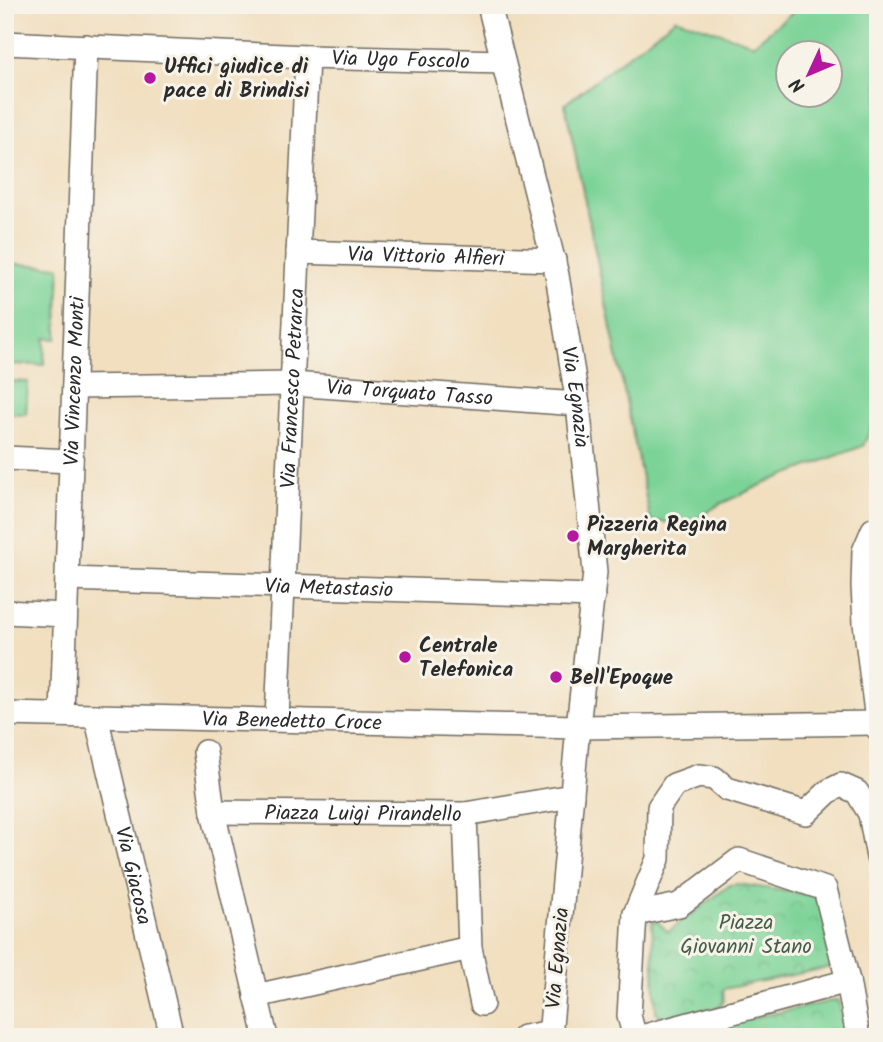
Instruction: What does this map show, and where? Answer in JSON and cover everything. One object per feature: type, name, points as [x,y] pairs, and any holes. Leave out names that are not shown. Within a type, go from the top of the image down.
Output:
[{"type":"street","name":"Via Egnazia","points":[[489,5],[554,260],[578,404],[595,572],[550,1035]]},
{"type":"street","name":"Via Ugo Foscolo","points":[[5,43],[307,57],[503,62]]},
{"type":"street","name":"Via Vincenzo Monti","points":[[62,715],[86,46]]},
{"type":"street","name":"Via Francesco Petrarca","points":[[277,719],[307,57]]},
{"type":"street","name":"Via Vittorio Alfieri","points":[[298,252],[554,260]]},
{"type":"street","name":"Via Torquato Tasso","points":[[74,387],[292,384],[578,404]]},
{"type":"street","points":[[5,458],[71,461]]},
{"type":"street","points":[[877,726],[863,586],[864,551],[873,530],[878,529]]},
{"type":"street","name":"Via Metastasio","points":[[67,579],[593,596]]},
{"type":"street","points":[[5,612],[65,615]]},
{"type":"street","name":"Via Benedetto Croce","points":[[5,714],[578,727],[877,726]]},
{"type":"street","name":"Via Giacosa","points":[[96,716],[172,1037]]},
{"type":"street","points":[[205,752],[213,812],[266,1037]]},
{"type":"street","points":[[635,1037],[629,1016],[635,914],[658,859],[659,807],[674,785],[699,776],[714,778],[727,789],[806,813],[829,790],[841,785],[857,792],[870,814],[878,857]]},
{"type":"street","points":[[465,814],[572,796]]},
{"type":"street","name":"Piazza Luigi Pirandello","points":[[213,812],[465,814],[470,948],[482,1004]]},
{"type":"street","points":[[635,914],[679,905],[739,860],[825,889],[849,981],[858,1037]]},
{"type":"street","points":[[256,996],[470,948]]},
{"type":"street","points":[[641,1037],[849,981]]},
{"type":"street","points":[[524,1037],[550,1035]]},
{"type":"green space","points":[[790,5],[878,5],[878,413],[863,446],[772,480],[720,504],[692,522],[651,522],[565,104],[676,18],[754,44],[794,11]]},
{"type":"green space","points":[[5,263],[60,267],[57,339],[45,338],[44,365],[5,364]]},
{"type":"green space","points":[[5,381],[28,382],[26,414],[5,413]]},
{"type":"green space","name":"Piazza Giovanni Stano","points":[[730,885],[812,895],[820,900],[835,960],[831,967],[723,989],[724,1001],[720,1007],[662,1018],[656,1012],[652,922],[658,922],[668,932]]},
{"type":"green space","name":"Piazza Giovanni Stano","points":[[838,1000],[846,1037],[665,1037],[665,1036]]},
{"type":"place","name":"Uffici giudice di pace di Brindisi","points":[[150,78]]},
{"type":"place","name":"Pizzeria Regina Margherita","points":[[573,536]]},
{"type":"place","name":"Centrale Telefonica","points":[[405,657]]},
{"type":"place","name":"Bell'Epoque","points":[[556,677]]}]
